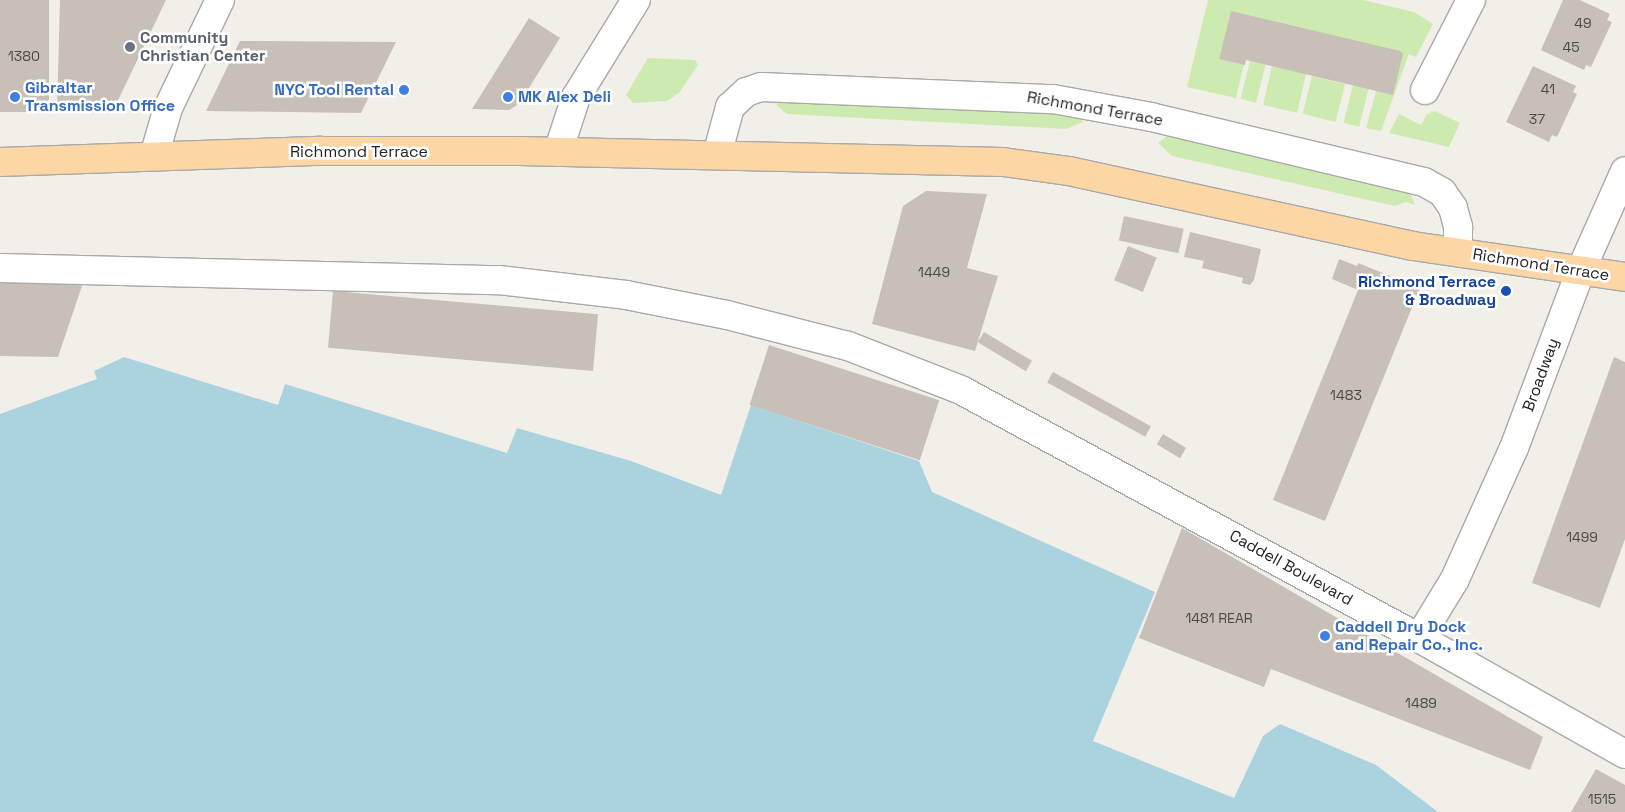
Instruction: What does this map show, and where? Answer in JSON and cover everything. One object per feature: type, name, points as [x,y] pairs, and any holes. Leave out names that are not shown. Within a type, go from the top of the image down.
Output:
[{"type":"main road","name":"Richmond Terrace","points":[[0,162],[321,152],[558,152],[966,160],[1039,166],[1370,238],[1625,278]]},
{"type":"street","points":[[154,156],[168,108],[220,0]]},
{"type":"street","points":[[558,152],[579,91],[636,0]]},
{"type":"street","points":[[1426,90],[1471,0]]},
{"type":"street","name":"Richmond Terrace","points":[[717,155],[730,107],[746,92],[761,87],[1053,99],[1151,117],[1424,182],[1442,192],[1453,208],[1458,227],[1458,252]]},
{"type":"street","name":"Broadway","points":[[1419,638],[1455,580],[1514,448],[1581,270],[1625,171]]},
{"type":"street","name":"Caddell Boulevard","points":[[0,268],[499,280],[616,293],[718,313],[848,346],[961,390],[1419,638],[1625,754]]},
{"type":"green space","points":[[1208,0],[1363,0],[1414,12],[1433,24],[1416,57],[1409,54],[1381,131],[1366,128],[1376,91],[1231,11],[1219,59],[1244,64],[1236,98],[1187,87]]},
{"type":"green space","points":[[648,58],[695,60],[698,65],[679,93],[667,101],[633,103],[626,95]]},
{"type":"green space","points":[[1250,61],[1266,65],[1256,103],[1241,99]]},
{"type":"green space","points":[[1272,66],[1306,74],[1297,113],[1263,105]]},
{"type":"green space","points":[[1312,76],[1345,84],[1336,122],[1303,114]]},
{"type":"green space","points":[[1353,85],[1369,89],[1359,127],[1344,123]]},
{"type":"green space","points":[[783,100],[1031,109],[1077,116],[1083,122],[1066,129],[787,114],[776,105]]},
{"type":"green space","points":[[1435,111],[1460,123],[1449,147],[1389,133],[1399,114],[1421,125],[1427,114]]},
{"type":"green space","points":[[1169,134],[1409,190],[1415,205],[1406,202],[1395,206],[1172,156],[1158,143]]},
{"type":"water","points":[[124,357],[278,405],[285,384],[507,453],[517,428],[631,461],[721,495],[751,405],[919,461],[932,492],[1155,592],[1093,741],[1234,798],[1263,736],[1280,724],[1376,765],[1438,812],[0,812],[0,414],[97,379],[94,371]]},
{"type":"building","points":[[0,0],[49,0],[49,112],[0,112]]},
{"type":"building","points":[[60,0],[166,0],[112,113],[57,111]]},
{"type":"building","points":[[1563,0],[1580,0],[1610,14],[1607,20],[1612,22],[1591,67],[1586,65],[1584,70],[1541,50]]},
{"type":"building","points":[[1231,11],[1400,51],[1403,54],[1393,95],[1246,60],[1245,65],[1219,59]]},
{"type":"building","points":[[529,18],[560,38],[519,104],[509,110],[472,109]]},
{"type":"building","points":[[240,41],[396,42],[361,113],[206,111]]},
{"type":"building","points":[[1533,66],[1576,86],[1573,92],[1577,94],[1557,137],[1552,135],[1549,142],[1506,122]]},
{"type":"building","points":[[926,191],[987,194],[967,268],[998,276],[975,351],[872,324],[903,206]]},
{"type":"building","points":[[1124,216],[1184,229],[1178,253],[1119,240]]},
{"type":"building","points":[[1190,232],[1261,249],[1254,280],[1250,285],[1242,283],[1243,278],[1202,268],[1204,261],[1184,257]]},
{"type":"building","points":[[1128,246],[1157,258],[1143,292],[1114,280]]},
{"type":"building","points":[[1339,259],[1357,266],[1358,263],[1420,288],[1325,521],[1273,500],[1358,290],[1332,279]]},
{"type":"building","points":[[0,282],[83,283],[58,357],[0,356]]},
{"type":"building","points":[[333,291],[598,314],[593,371],[328,348]]},
{"type":"building","points":[[984,332],[1032,361],[1026,371],[978,342]]},
{"type":"building","points":[[769,345],[939,400],[920,460],[750,405]]},
{"type":"building","points":[[1614,357],[1625,362],[1625,539],[1600,608],[1532,583]]},
{"type":"building","points":[[1053,372],[1151,426],[1145,437],[1047,382]]},
{"type":"building","points":[[1163,434],[1186,448],[1180,458],[1157,444]]},
{"type":"building","points":[[1182,528],[1543,737],[1530,770],[1271,669],[1264,687],[1139,638]]},
{"type":"building","points":[[1596,769],[1625,785],[1625,812],[1571,812]]},
{"type":"place","name":"Community Christian Center","points":[[130,47]]},
{"type":"place","name":"NYC Tool Rental","points":[[404,90]]},
{"type":"place","name":"Gibraltar Transmission Office","points":[[15,97]]},
{"type":"place","name":"MK Alex Deli","points":[[508,97]]},
{"type":"place","name":"Richmond Terrace & Broadway","points":[[1506,291]]},
{"type":"place","name":"Caddell Dry Dock and Repair Co., Inc.","points":[[1325,636]]}]
